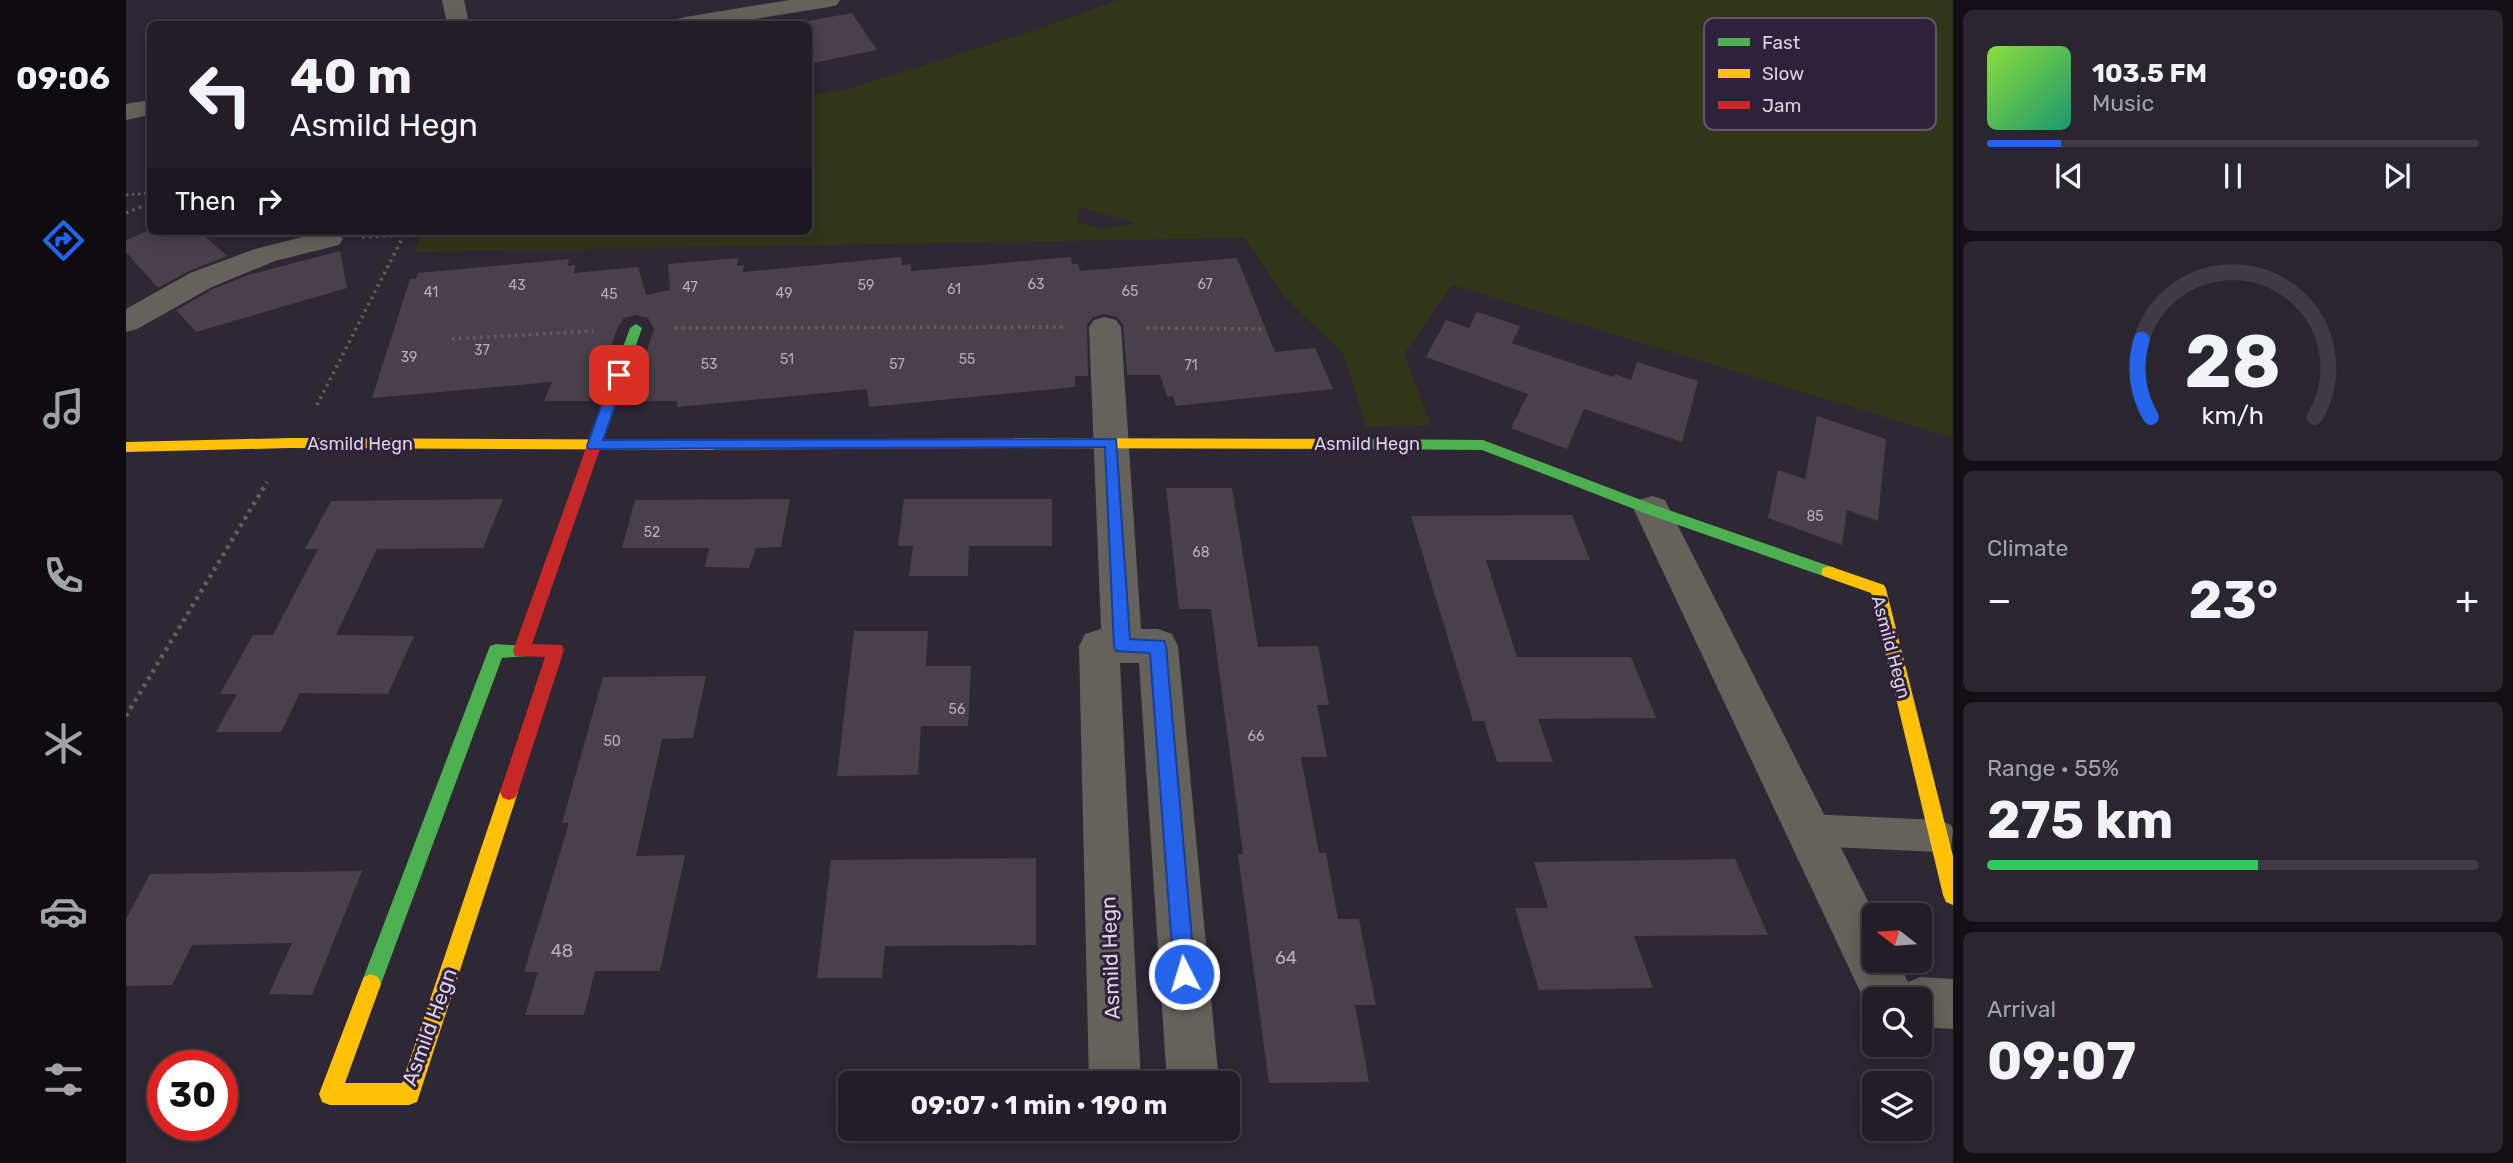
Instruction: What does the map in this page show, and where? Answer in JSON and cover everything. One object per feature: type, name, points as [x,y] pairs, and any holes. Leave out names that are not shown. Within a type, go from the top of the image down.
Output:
[{"type":"street","points":[[453,0],[457,21]]},
{"type":"street","points":[[701,21],[798,3],[830,0]]},
{"type":"street","points":[[126,112],[147,108]]},
{"type":"street","points":[[126,322],[201,280],[265,255],[329,239]]},
{"type":"street","points":[[1105,327],[1122,646]]},
{"type":"street","points":[[521,651],[636,328]]},
{"type":"street","name":"Asmild Hegn","points":[[126,447],[290,443],[594,446],[1111,442],[1483,445],[1653,510],[1878,589],[1953,895]]},
{"type":"street","points":[[1653,510],[1884,987]]},
{"type":"street","name":"Asmild Hegn","points":[[1115,1071],[1099,646],[1158,646],[1192,1071]]},
{"type":"street","name":"Asmild Hegn","points":[[556,650],[409,1094],[330,1094],[496,651],[521,651],[556,650]]},
{"type":"street","points":[[1932,1003],[1953,1004]]},
{"type":"lane","points":[[1808,830],[1939,836]]},
{"type":"path","points":[[126,195],[147,193]]},
{"type":"path","points":[[126,213],[147,204]]},
{"type":"path","points":[[452,339],[636,328],[1262,329]]},
{"type":"green space","points":[[1117,0],[1953,0],[1953,438],[1452,285],[1404,354],[1431,425],[1366,427],[1344,355],[1286,298],[1244,238],[414,252],[422,235],[812,235],[812,95],[844,90],[1042,28]],"holes":[[[1079,207],[1134,224],[1102,229],[1077,222]]]},
{"type":"building","points":[[852,13],[877,50],[812,63],[812,21],[808,21]]},
{"type":"building","points":[[147,231],[147,235],[203,235],[227,256],[189,271],[158,288],[126,252],[126,240]]},
{"type":"building","points":[[340,251],[347,288],[196,332],[176,310],[213,289],[248,275]]},
{"type":"building","points":[[901,257],[902,265],[911,264],[911,271],[1071,257],[1072,264],[1078,264],[1080,271],[1237,258],[1275,352],[1315,348],[1333,389],[1176,406],[1173,396],[1167,397],[1160,375],[1127,375],[1123,325],[1117,317],[1104,314],[1093,317],[1087,325],[1088,376],[1075,376],[1075,387],[869,407],[867,389],[677,407],[677,401],[630,401],[654,329],[648,318],[635,315],[624,318],[618,327],[590,401],[544,401],[552,382],[372,398],[410,279],[416,279],[418,273],[569,259],[568,266],[575,265],[574,273],[638,267],[646,295],[670,290],[668,264],[738,258],[737,266],[744,265],[743,272]]},
{"type":"building","points":[[1477,312],[1520,326],[1512,343],[1614,377],[1615,374],[1631,380],[1637,362],[1698,381],[1682,442],[1584,409],[1567,449],[1511,428],[1528,394],[1426,357],[1446,320],[1469,328]]},
{"type":"building","points":[[1817,416],[1886,439],[1878,521],[1847,510],[1842,545],[1768,518],[1778,470],[1805,479]]},
{"type":"building","points":[[1166,488],[1232,488],[1258,647],[1318,646],[1329,705],[1317,705],[1327,757],[1301,757],[1319,853],[1326,853],[1338,919],[1359,919],[1376,1005],[1355,1005],[1369,1082],[1269,1083],[1238,854],[1243,854],[1211,609],[1179,609]]},
{"type":"building","points":[[503,499],[483,548],[377,549],[336,635],[414,636],[388,694],[300,693],[281,732],[216,732],[237,694],[220,694],[253,635],[273,635],[318,549],[305,549],[331,501]]},
{"type":"building","points":[[790,499],[781,547],[756,548],[749,568],[705,567],[709,548],[622,548],[635,500]]},
{"type":"building","points":[[904,499],[1052,499],[1052,546],[969,546],[968,576],[909,576],[913,546],[898,546]]},
{"type":"building","points":[[1572,515],[1590,560],[1486,560],[1517,657],[1631,657],[1656,718],[1538,719],[1553,762],[1497,762],[1484,721],[1473,721],[1411,516]]},
{"type":"building","points":[[854,631],[928,631],[926,666],[971,666],[968,726],[921,726],[918,775],[837,776]]},
{"type":"building","points":[[706,676],[693,738],[662,739],[636,856],[685,855],[660,971],[595,971],[584,1015],[525,1015],[538,972],[524,972],[569,823],[562,823],[603,677]]},
{"type":"building","points":[[1036,858],[1036,945],[885,946],[882,978],[817,978],[831,860]]},
{"type":"building","points":[[1735,859],[1768,935],[1634,936],[1653,988],[1539,990],[1515,908],[1548,908],[1534,862]]},
{"type":"building","points":[[362,871],[312,995],[269,994],[292,943],[192,945],[172,985],[126,986],[126,919],[150,874]]},
{"type":"traffic: fast","points":[[602,423],[636,328]]},
{"type":"traffic: fast","points":[[1357,444],[1483,445],[1652,510],[1829,572]]},
{"type":"traffic: fast","points":[[371,984],[496,651],[521,651]]},
{"type":"traffic: slow","points":[[126,447],[290,443],[714,445]]},
{"type":"traffic: slow","points":[[1014,443],[1357,444]]},
{"type":"traffic: slow","points":[[1829,572],[1878,589],[1953,895]]},
{"type":"traffic: slow","points":[[371,984],[330,1094],[409,1094],[509,792]]},
{"type":"traffic: jam","points":[[509,792],[556,650],[521,651],[602,423]]},
{"type":"traffic: jam","points":[[714,445],[1014,443]]},
{"type":"route","points":[[619,375],[594,446],[1111,442],[1122,646],[1158,646],[1184,974]]}]
